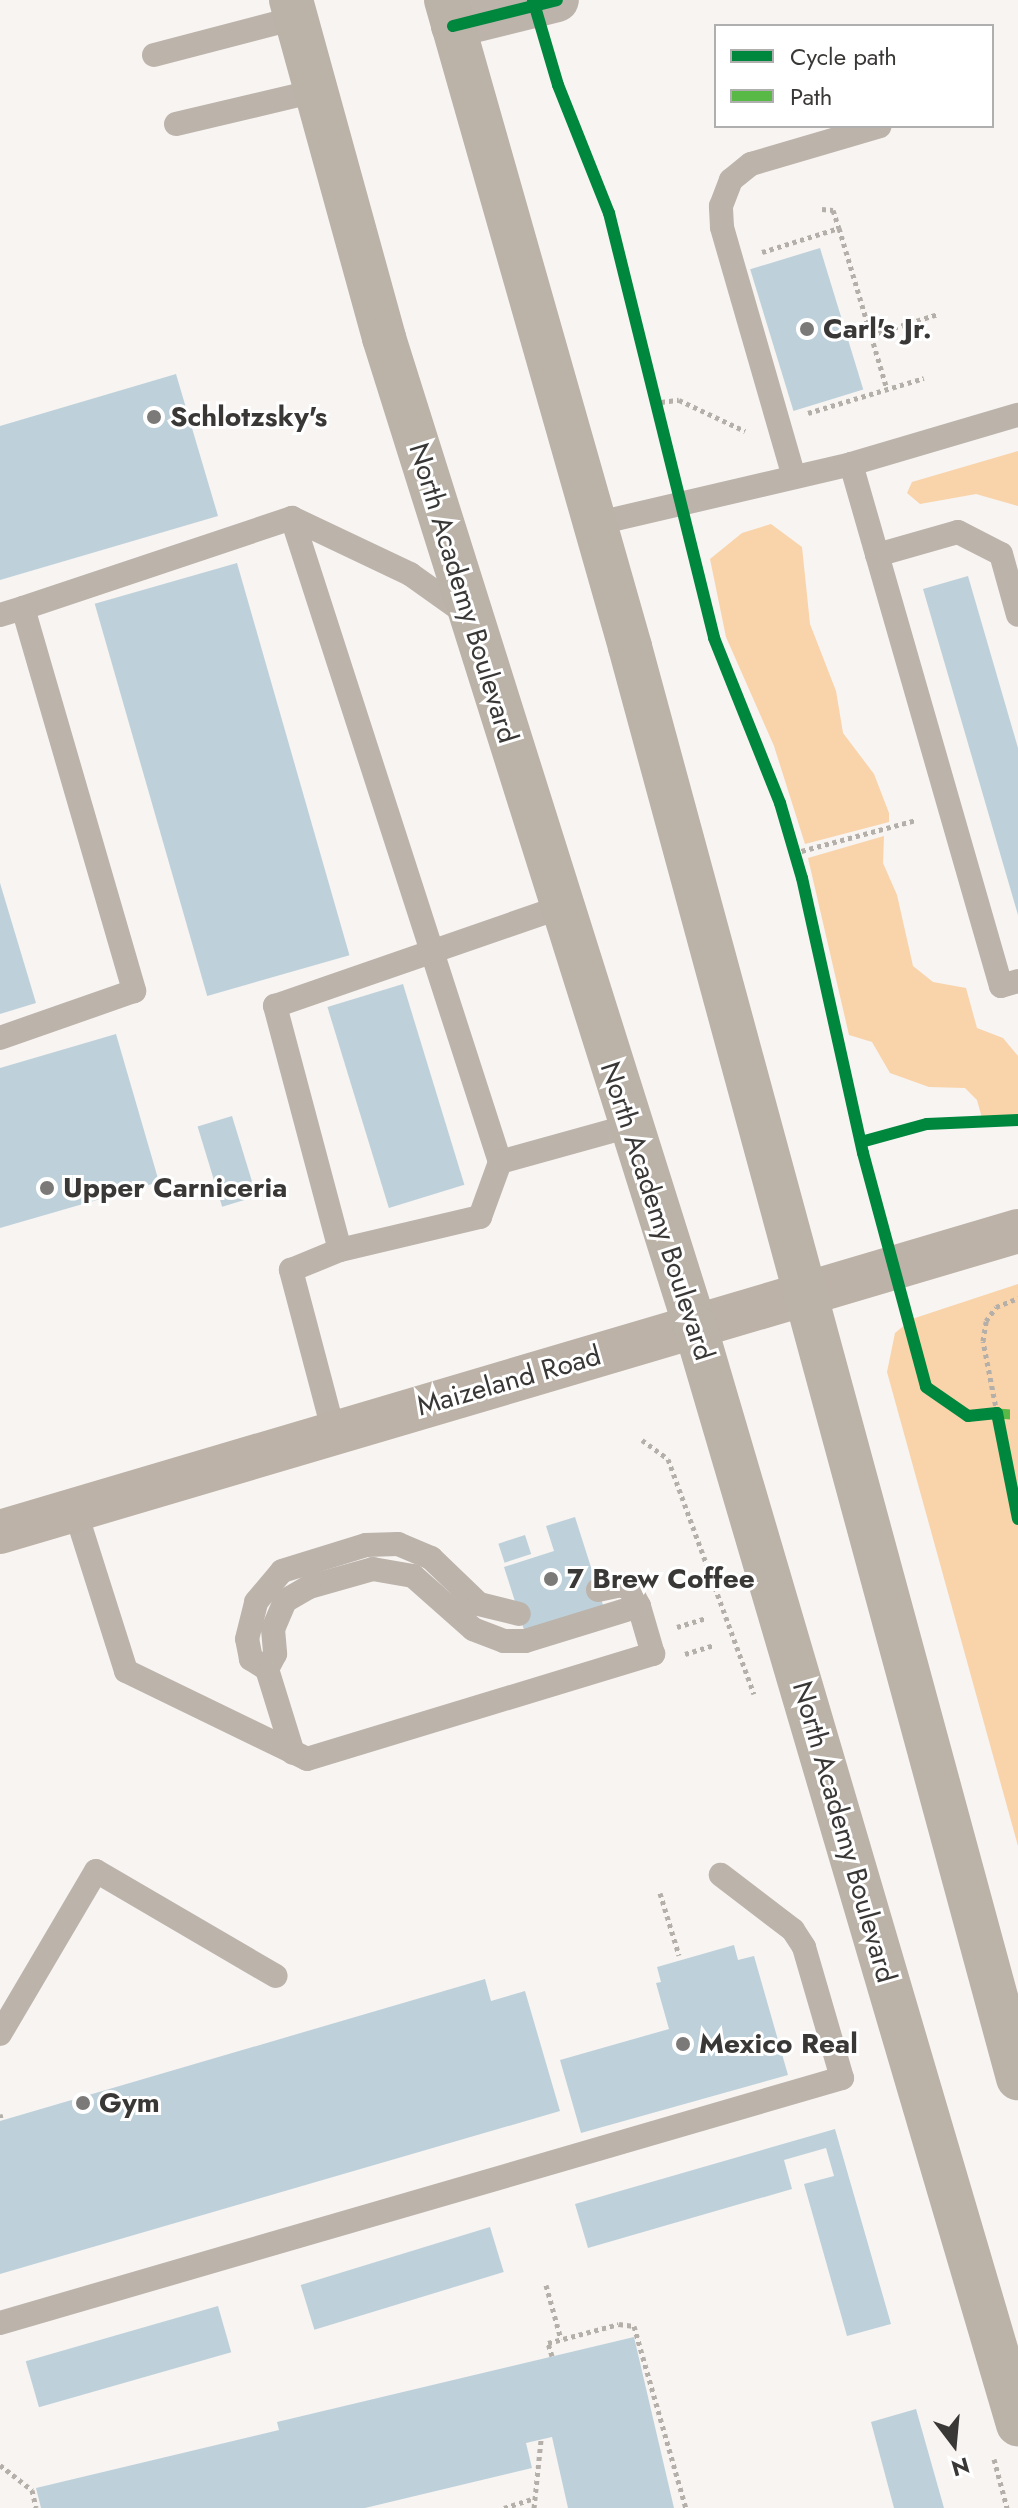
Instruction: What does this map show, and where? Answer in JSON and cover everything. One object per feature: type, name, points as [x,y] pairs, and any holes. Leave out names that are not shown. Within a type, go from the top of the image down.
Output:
[{"type":"highway","name":"North Academy Boulevard","points":[[294,9],[384,338],[695,1326],[1018,2424]]},
{"type":"highway","points":[[449,13],[594,524],[1018,2078]]},
{"type":"main road","name":"Maizeland Road","points":[[0,1532],[1018,1231]]},
{"type":"street","points":[[449,13],[557,0]]},
{"type":"lane","points":[[154,55],[294,9]]},
{"type":"lane","points":[[176,124],[316,91]]},
{"type":"lane","points":[[794,477],[722,227],[721,206],[731,180],[751,164],[873,128]]},
{"type":"lane","points":[[594,524],[851,464],[1018,415]]},
{"type":"lane","points":[[851,464],[1001,986],[1018,981]]},
{"type":"lane","points":[[292,518],[429,953],[500,1162],[480,1217],[340,1250],[291,1270],[334,1433]]},
{"type":"lane","points":[[0,1038],[134,991],[12,612],[292,518],[410,574],[471,618]]},
{"type":"lane","points":[[877,555],[958,532],[1009,552],[1018,615]]},
{"type":"lane","points":[[340,1250],[275,1006],[561,907]]},
{"type":"lane","points":[[500,1162],[630,1126]]},
{"type":"lane","points":[[75,1510],[126,1671],[307,1759],[653,1654],[639,1606],[630,1589],[621,1585],[598,1590]]},
{"type":"lane","points":[[293,1753],[267,1669],[251,1659],[247,1639],[262,1591],[282,1571],[366,1545],[419,1551],[479,1604],[519,1614]]},
{"type":"lane","points":[[267,1669],[275,1654],[273,1629],[285,1601],[309,1587],[373,1569],[413,1576],[473,1629],[504,1641],[525,1641],[639,1606]]},
{"type":"lane","points":[[0,2034],[96,1871],[276,1976]]},
{"type":"lane","points":[[0,2323],[842,2078],[804,1947],[793,1930],[721,1875]]},
{"type":"path","points":[[822,209],[833,210],[887,389]]},
{"type":"path","points":[[759,253],[839,228]]},
{"type":"path","points":[[871,335],[938,314]]},
{"type":"path","points":[[795,417],[924,378]]},
{"type":"path","points":[[653,403],[679,400],[746,432],[755,429]]},
{"type":"path","points":[[794,853],[916,820]]},
{"type":"path","points":[[997,1413],[983,1341],[986,1321],[996,1307],[1018,1298]]},
{"type":"path","points":[[660,1893],[679,1955]]},
{"type":"path","points":[[546,2285],[561,2339]]},
{"type":"path","points":[[552,2356],[548,2343],[619,2324],[634,2326],[686,2508]]},
{"type":"path","points":[[534,2508],[541,2440]]},
{"type":"path","points":[[0,2465],[32,2490],[36,2508]]},
{"type":"path","points":[[504,2508],[535,2498]]},
{"type":"shaded area","points":[[1018,451],[1018,506],[976,494],[920,504],[907,493],[912,482]]},
{"type":"shaded area","points":[[771,524],[802,547],[810,624],[836,691],[843,733],[874,774],[889,813],[889,822],[805,844],[774,746],[726,637],[710,559],[742,533]]},
{"type":"shaded area","points":[[884,836],[883,863],[897,895],[913,966],[933,982],[966,988],[977,1028],[1003,1038],[1018,1056],[1018,1116],[982,1118],[977,1100],[965,1088],[929,1087],[890,1073],[872,1042],[849,1035],[808,858]]},
{"type":"shaded area","points":[[1018,1284],[1018,1846],[887,1372],[895,1333],[912,1319]]},
{"type":"building","name":"Carl's Jr.","points":[[820,248],[863,390],[793,411],[750,269]]},
{"type":"building","points":[[176,374],[218,516],[0,580],[0,426]]},
{"type":"building","points":[[237,563],[349,955],[207,996],[95,604]]},
{"type":"building","points":[[968,576],[1018,748],[1018,915],[923,589]]},
{"type":"building","points":[[0,883],[36,1003],[0,1014]]},
{"type":"building","points":[[403,984],[464,1185],[389,1208],[327,1007]]},
{"type":"building","points":[[116,1034],[159,1182],[0,1228],[0,1068]]},
{"type":"building","points":[[232,1116],[257,1196],[222,1207],[198,1127]]},
{"type":"building","name":"7 Brew Coffee","points":[[575,1517],[604,1608],[525,1633],[504,1567],[554,1551],[546,1526]]},
{"type":"building","points":[[525,1535],[531,1554],[505,1563],[498,1544]]},
{"type":"building","points":[[734,1945],[738,1960],[754,1956],[788,2075],[581,2133],[560,2060],[669,2029],[656,1983],[661,1982],[657,1967]]},
{"type":"building","points":[[485,1979],[491,2001],[525,1991],[560,2111],[0,2274],[0,2121]]},
{"type":"building","points":[[835,2129],[891,2324],[847,2336],[804,2184],[834,2176],[826,2148],[784,2160],[792,2189],[588,2248],[575,2204]]},
{"type":"building","points":[[490,2227],[504,2272],[314,2330],[301,2285]]},
{"type":"building","points":[[218,2306],[231,2352],[39,2407],[26,2361]]},
{"type":"building","points":[[634,2337],[674,2508],[568,2508],[552,2437],[526,2443],[532,2468],[365,2508],[41,2508],[36,2488],[279,2430],[277,2422]]},
{"type":"building","points":[[916,2409],[944,2508],[894,2508],[871,2422]]},
{"type":"marked path","points":[[990,1413],[1018,1415]]},
{"type":"cycle path","points":[[533,0],[558,85],[609,213],[714,638],[780,803],[802,878],[863,1153],[926,1387],[968,1416],[997,1413],[1018,1519]]},
{"type":"cycle path","points":[[453,26],[557,0]]},
{"type":"cycle path","points":[[861,1142],[927,1124],[1018,1120]]},
{"type":"place","name":"Carl's Jr.","points":[[807,329]]},
{"type":"place","name":"Schlotzsky's","points":[[154,417]]},
{"type":"place","name":"Upper Carniceria","points":[[47,1188]]},
{"type":"place","name":"7 Brew Coffee","points":[[551,1579]]},
{"type":"place","name":"Mexico Real","points":[[683,2044]]},
{"type":"place","name":"Gym","points":[[83,2103]]}]
